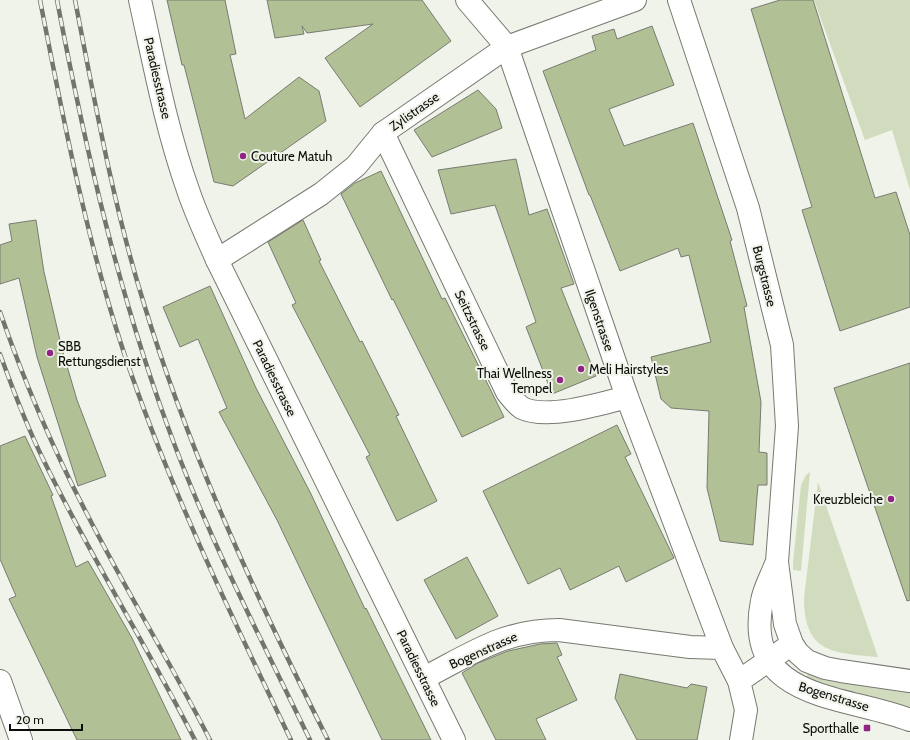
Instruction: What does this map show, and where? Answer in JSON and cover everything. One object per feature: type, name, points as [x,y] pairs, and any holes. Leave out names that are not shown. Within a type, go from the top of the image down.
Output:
[{"type":"street","name":"Paradiesstrasse","points":[[140,0],[164,106],[187,189],[217,260],[454,740]]},
{"type":"street","name":"Ilgenstrasse","points":[[467,0],[507,47],[627,397],[722,648]]},
{"type":"street","name":"Zylistrasse","points":[[217,260],[321,194],[356,166],[383,133],[507,47],[635,0]]},
{"type":"street","name":"Burgstrasse","points":[[679,0],[748,208],[782,345],[787,426],[777,562]]},
{"type":"street","name":"Seitzstrasse","points":[[383,133],[507,392],[515,402],[522,408],[545,412],[600,404],[627,397]]},
{"type":"street","name":"Bogenstrasse","points":[[777,562],[785,624],[792,644],[798,653],[807,660],[825,668],[910,681]]},
{"type":"street","name":"Bogenstrasse","points":[[777,562],[762,600],[760,622],[761,643],[769,660],[778,673],[792,683],[809,690],[910,720]]},
{"type":"street","name":"Bogenstrasse","points":[[424,678],[506,637],[538,630],[559,630],[690,647],[722,648]]},
{"type":"street","points":[[739,681],[792,644]]},
{"type":"street","points":[[722,648],[739,681],[746,710],[741,740]]},
{"type":"street","points":[[0,681],[21,740]]},
{"type":"green space","points":[[814,0],[910,0],[910,190],[892,130],[865,140]]},
{"type":"green space","points":[[810,472],[801,571],[793,570],[801,485],[806,475]]},
{"type":"green space","points":[[818,482],[878,657],[847,654],[824,647],[816,640],[809,630],[805,616],[804,598]]},
{"type":"green space","points":[[808,674],[817,677],[881,684],[910,690],[910,708],[805,678]]},
{"type":"building","points":[[167,0],[225,0],[236,54],[230,55],[245,119],[299,77],[319,91],[326,121],[233,186],[214,182],[184,65],[182,65]]},
{"type":"building","points":[[267,0],[422,0],[451,41],[360,107],[325,58],[373,24],[307,33],[302,26],[304,34],[275,38]]},
{"type":"building","points":[[780,0],[813,0],[875,198],[896,192],[910,235],[910,307],[840,331],[802,210],[812,207],[751,9]]},
{"type":"building","points":[[652,26],[674,85],[609,109],[624,146],[693,123],[732,240],[730,241],[747,306],[744,307],[761,402],[759,452],[767,453],[767,485],[758,485],[753,545],[720,541],[707,488],[709,411],[671,408],[661,399],[651,357],[711,342],[689,255],[681,257],[678,248],[620,271],[589,195],[543,71],[596,50],[592,36],[614,29],[617,39]]},
{"type":"building","points":[[478,90],[496,109],[502,128],[432,157],[414,130]]},
{"type":"building","points":[[516,159],[529,215],[547,209],[574,284],[561,288],[596,376],[552,394],[526,327],[536,322],[495,205],[451,214],[438,170]]},
{"type":"building","points":[[381,171],[442,299],[445,298],[504,417],[462,437],[393,299],[392,300],[341,194],[355,183]]},
{"type":"building","name":"SBB Rettungsdienst","points":[[36,220],[44,272],[62,349],[77,400],[106,476],[78,486],[37,357],[19,278],[0,284],[0,245],[12,241],[9,224]]},
{"type":"building","points":[[303,220],[321,260],[319,261],[360,342],[362,341],[399,415],[396,416],[437,501],[397,521],[366,457],[370,455],[292,305],[296,303],[268,242]]},
{"type":"building","points":[[210,286],[256,388],[311,494],[365,609],[366,608],[431,740],[382,740],[277,520],[219,412],[227,408],[198,339],[180,347],[163,307]]},
{"type":"building","name":"Kreuzbleiche","points":[[910,363],[910,600],[907,601],[834,388]]},
{"type":"building","points":[[617,425],[631,454],[625,457],[674,558],[626,582],[619,566],[570,590],[560,568],[528,584],[483,491]]},
{"type":"building","points":[[25,436],[53,495],[51,496],[76,567],[88,561],[132,638],[181,740],[77,740],[9,599],[16,596],[0,559],[0,446]]},
{"type":"building","points":[[467,557],[498,616],[456,639],[424,580]]},
{"type":"building","points":[[557,643],[562,655],[557,657],[577,700],[536,719],[546,740],[496,740],[462,673],[478,663],[508,651],[540,644]]},
{"type":"building","points":[[620,674],[687,688],[691,684],[707,687],[697,740],[637,740],[615,698]]},
{"type":"railway","points":[[40,0],[76,178],[110,310],[124,353],[160,452],[181,501],[223,597],[291,740]]},
{"type":"railway","points":[[57,0],[80,113],[106,226],[137,337],[155,391],[190,484],[222,558],[310,740]]},
{"type":"railway","points":[[75,0],[97,115],[123,229],[144,304],[162,360],[182,416],[227,526],[276,634],[328,740]]},
{"type":"railway","points":[[0,312],[19,364],[62,465],[117,571],[210,740]]},
{"type":"railway","points":[[0,354],[15,395],[44,461],[80,531],[158,670],[195,740]]},
{"type":"place","name":"Couture Matuh","points":[[243,156]]},
{"type":"place","name":"SBB Rettungsdienst","points":[[50,353]]},
{"type":"place","name":"Meli Hairstyles","points":[[581,369]]},
{"type":"place","name":"Thai Wellness Tempel","points":[[560,380]]},
{"type":"place","name":"Kreuzbleiche","points":[[891,499]]},
{"type":"place","name":"Sporthalle","points":[[867,728]]}]
